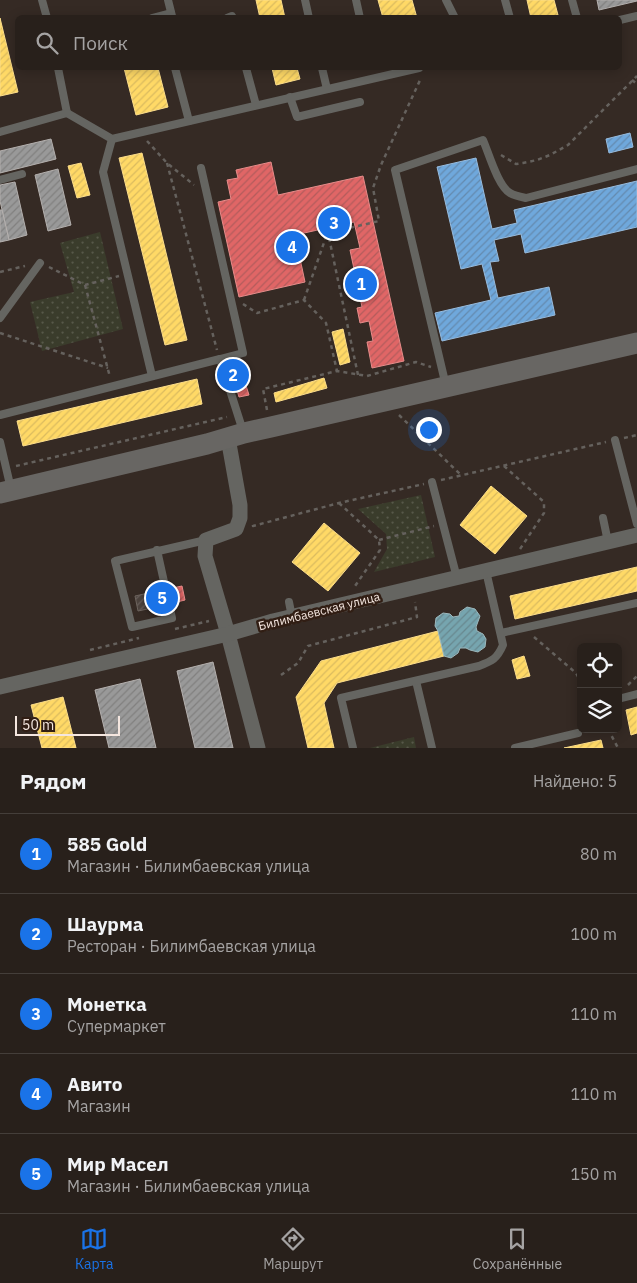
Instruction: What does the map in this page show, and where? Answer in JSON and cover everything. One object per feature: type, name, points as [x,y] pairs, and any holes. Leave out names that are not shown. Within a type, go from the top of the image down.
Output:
[{"type":"main road","points":[[6,492],[207,444],[237,429],[444,378],[637,343]]},
{"type":"street","points":[[237,429],[240,518],[236,529],[206,540],[205,556],[258,748]]},
{"type":"street","name":"Билимбаевская улица","points":[[0,687],[226,627],[292,617],[637,535]]},
{"type":"lane","points":[[42,0],[46,15]]},
{"type":"lane","points":[[168,0],[172,15]]},
{"type":"lane","points":[[305,0],[309,15]]},
{"type":"lane","points":[[356,0],[359,15]]},
{"type":"lane","points":[[446,0],[454,15]]},
{"type":"lane","points":[[505,0],[509,15]]},
{"type":"lane","points":[[572,0],[576,15]]},
{"type":"lane","points":[[622,20],[637,16]]},
{"type":"lane","points":[[58,70],[67,113]]},
{"type":"lane","points":[[176,70],[189,121]]},
{"type":"lane","points":[[247,70],[256,105]]},
{"type":"lane","points":[[322,70],[327,89]]},
{"type":"lane","points":[[0,132],[67,113],[112,139],[290,97],[421,70]]},
{"type":"lane","points":[[290,97],[296,118],[360,102]]},
{"type":"lane","points":[[112,139],[103,172],[152,376]]},
{"type":"lane","points":[[444,378],[395,170],[483,140],[500,182],[505,189],[511,194],[526,198],[637,169]]},
{"type":"lane","points":[[0,414],[243,352],[202,168]]},
{"type":"lane","points":[[0,180],[22,174]]},
{"type":"lane","points":[[0,318],[40,263]]},
{"type":"lane","points":[[220,359],[237,429]]},
{"type":"lane","points":[[615,440],[637,524]]},
{"type":"lane","points":[[0,442],[6,468],[6,492]]},
{"type":"lane","points":[[432,482],[457,578]]},
{"type":"lane","points":[[603,518],[608,542]]},
{"type":"lane","points":[[157,550],[172,618],[132,627],[115,561],[157,550],[206,540]]},
{"type":"lane","points":[[353,748],[341,698],[479,666],[490,662],[499,655],[503,645],[486,571]]},
{"type":"lane","points":[[289,602],[292,617]]},
{"type":"lane","points":[[501,633],[637,602]]},
{"type":"lane","points":[[416,681],[432,748]]},
{"type":"lane","points":[[622,698],[637,694]]},
{"type":"lane","points":[[515,748],[577,732]]},
{"type":"path","points":[[328,233],[379,221],[373,188],[421,70]]},
{"type":"path","points":[[490,156],[500,155],[516,164],[537,160],[550,155],[568,145],[637,76]]},
{"type":"path","points":[[632,80],[637,84]]},
{"type":"path","points":[[139,132],[167,163],[208,197]]},
{"type":"path","points":[[167,163],[220,359]]},
{"type":"path","points":[[304,300],[328,233]]},
{"type":"path","points":[[328,233],[358,375]]},
{"type":"path","points":[[0,272],[40,263],[85,285],[127,273]]},
{"type":"path","points":[[85,285],[113,386]]},
{"type":"path","points":[[230,295],[257,314],[304,300]]},
{"type":"path","points":[[304,300],[326,323],[337,371]]},
{"type":"path","points":[[0,333],[108,368]]},
{"type":"path","points":[[267,410],[263,389],[337,371],[367,376],[416,362],[444,378]]},
{"type":"path","points":[[397,414],[461,475]]},
{"type":"path","points":[[6,468],[237,429]]},
{"type":"path","points":[[251,517],[253,526],[339,503],[637,435]]},
{"type":"path","points":[[504,466],[544,502],[544,512],[518,551]]},
{"type":"path","points":[[339,503],[379,540],[380,550],[354,589]]},
{"type":"path","points":[[379,540],[443,524]]},
{"type":"path","points":[[281,675],[298,663],[308,646],[417,616],[415,600]]},
{"type":"path","points":[[173,630],[212,620],[226,627]]},
{"type":"path","points":[[523,628],[577,675]]},
{"type":"path","points":[[87,651],[144,636]]},
{"type":"path","points":[[610,733],[618,748]]},
{"type":"green space","points":[[100,232],[123,329],[42,351],[30,302],[74,292],[60,243]]},
{"type":"green space","points":[[421,495],[435,557],[374,572],[387,549],[386,534],[358,509]]},
{"type":"green space","points":[[414,737],[416,748],[370,748]]},
{"type":"building: Жильё","points":[[256,0],[281,0],[284,15],[259,15]]},
{"type":"building: Жильё","points":[[378,0],[412,0],[416,15],[382,15]]},
{"type":"building: Жильё","points":[[527,0],[554,0],[558,15],[530,15]]},
{"type":"building: Жильё","points":[[0,18],[18,92],[0,96]]},
{"type":"building: Жильё","points":[[125,70],[159,70],[168,107],[136,115]]},
{"type":"building: Жильё","points":[[272,70],[298,70],[300,79],[276,85]]},
{"type":"building: Жильё","points":[[142,153],[187,340],[165,345],[119,158]]},
{"type":"building: Жильё","points":[[81,163],[90,195],[77,198],[68,166]]},
{"type":"building: Жильё","points":[[343,329],[350,362],[340,365],[332,332]]},
{"type":"building: Жильё","points":[[324,378],[327,388],[276,402],[274,393]]},
{"type":"building: Жильё","points":[[197,379],[202,404],[23,446],[17,421]]},
{"type":"building: Жильё","points":[[491,486],[527,516],[495,554],[460,525]]},
{"type":"building: Жильё","points":[[324,523],[360,553],[328,591],[292,562]]},
{"type":"building: Жильё","points":[[637,567],[637,591],[515,619],[510,596]]},
{"type":"building: Жильё","points":[[438,631],[444,656],[337,683],[324,703],[334,748],[308,748],[296,697],[321,661]]},
{"type":"building: Жильё","points":[[524,656],[530,676],[517,679],[512,660]]},
{"type":"building: Жильё","points":[[63,697],[76,748],[42,748],[31,705]]},
{"type":"building: Жильё","points":[[637,707],[637,733],[631,735],[626,710]]},
{"type":"building: Жильё","points":[[601,740],[603,748],[564,748]]},
{"type":"building: Торговля","points":[[271,162],[278,195],[363,176],[404,361],[372,368],[367,342],[373,341],[369,321],[360,323],[357,308],[362,307],[350,250],[360,248],[354,222],[295,235],[305,282],[239,297],[218,202],[231,199],[227,180],[238,178],[236,170]]},
{"type":"building: Торговля","points":[[237,357],[249,395],[239,397],[228,360]]},
{"type":"building: Торговля","points":[[182,586],[185,600],[157,607],[153,592]]},
{"type":"building: Школы","points":[[630,133],[633,147],[609,153],[606,139]]},
{"type":"building: Школы","points":[[476,158],[492,229],[517,223],[514,210],[637,181],[637,227],[525,253],[521,234],[494,240],[499,261],[490,262],[498,298],[549,287],[555,315],[442,341],[435,313],[491,300],[482,264],[461,269],[437,167]]},
{"type":"building: Учреждения","points":[[467,607],[475,609],[480,616],[476,627],[477,631],[483,634],[486,639],[485,647],[478,652],[460,648],[458,653],[451,658],[444,656],[435,626],[436,618],[443,613],[450,614],[453,617],[459,616],[460,612]]},
{"type":"building: Промзона","points":[[597,0],[637,0],[637,1],[599,10]]},
{"type":"building: Промзона","points":[[51,139],[56,159],[0,173],[0,151]]},
{"type":"building: Промзона","points":[[58,169],[71,225],[48,231],[35,175]]},
{"type":"building: Промзона","points":[[15,182],[27,235],[9,240],[0,201],[0,185]]},
{"type":"building: Промзона","points":[[0,210],[2,210],[9,240],[0,242]]},
{"type":"building: Промзона","points":[[213,662],[233,748],[195,748],[177,671]]},
{"type":"building: Промзона","points":[[140,679],[156,748],[109,748],[95,690]]},
{"type":"building: Прочее","points":[[153,592],[157,607],[138,611],[135,596]]},
{"type":"place","name":"Монетка","points":[[334,223]]},
{"type":"place","name":"Авито","points":[[292,247]]},
{"type":"place","name":"585 Gold","points":[[361,284]]},
{"type":"place","name":"Шаурма","points":[[233,375]]},
{"type":"place","name":"Мир Масел","points":[[162,598]]}]
